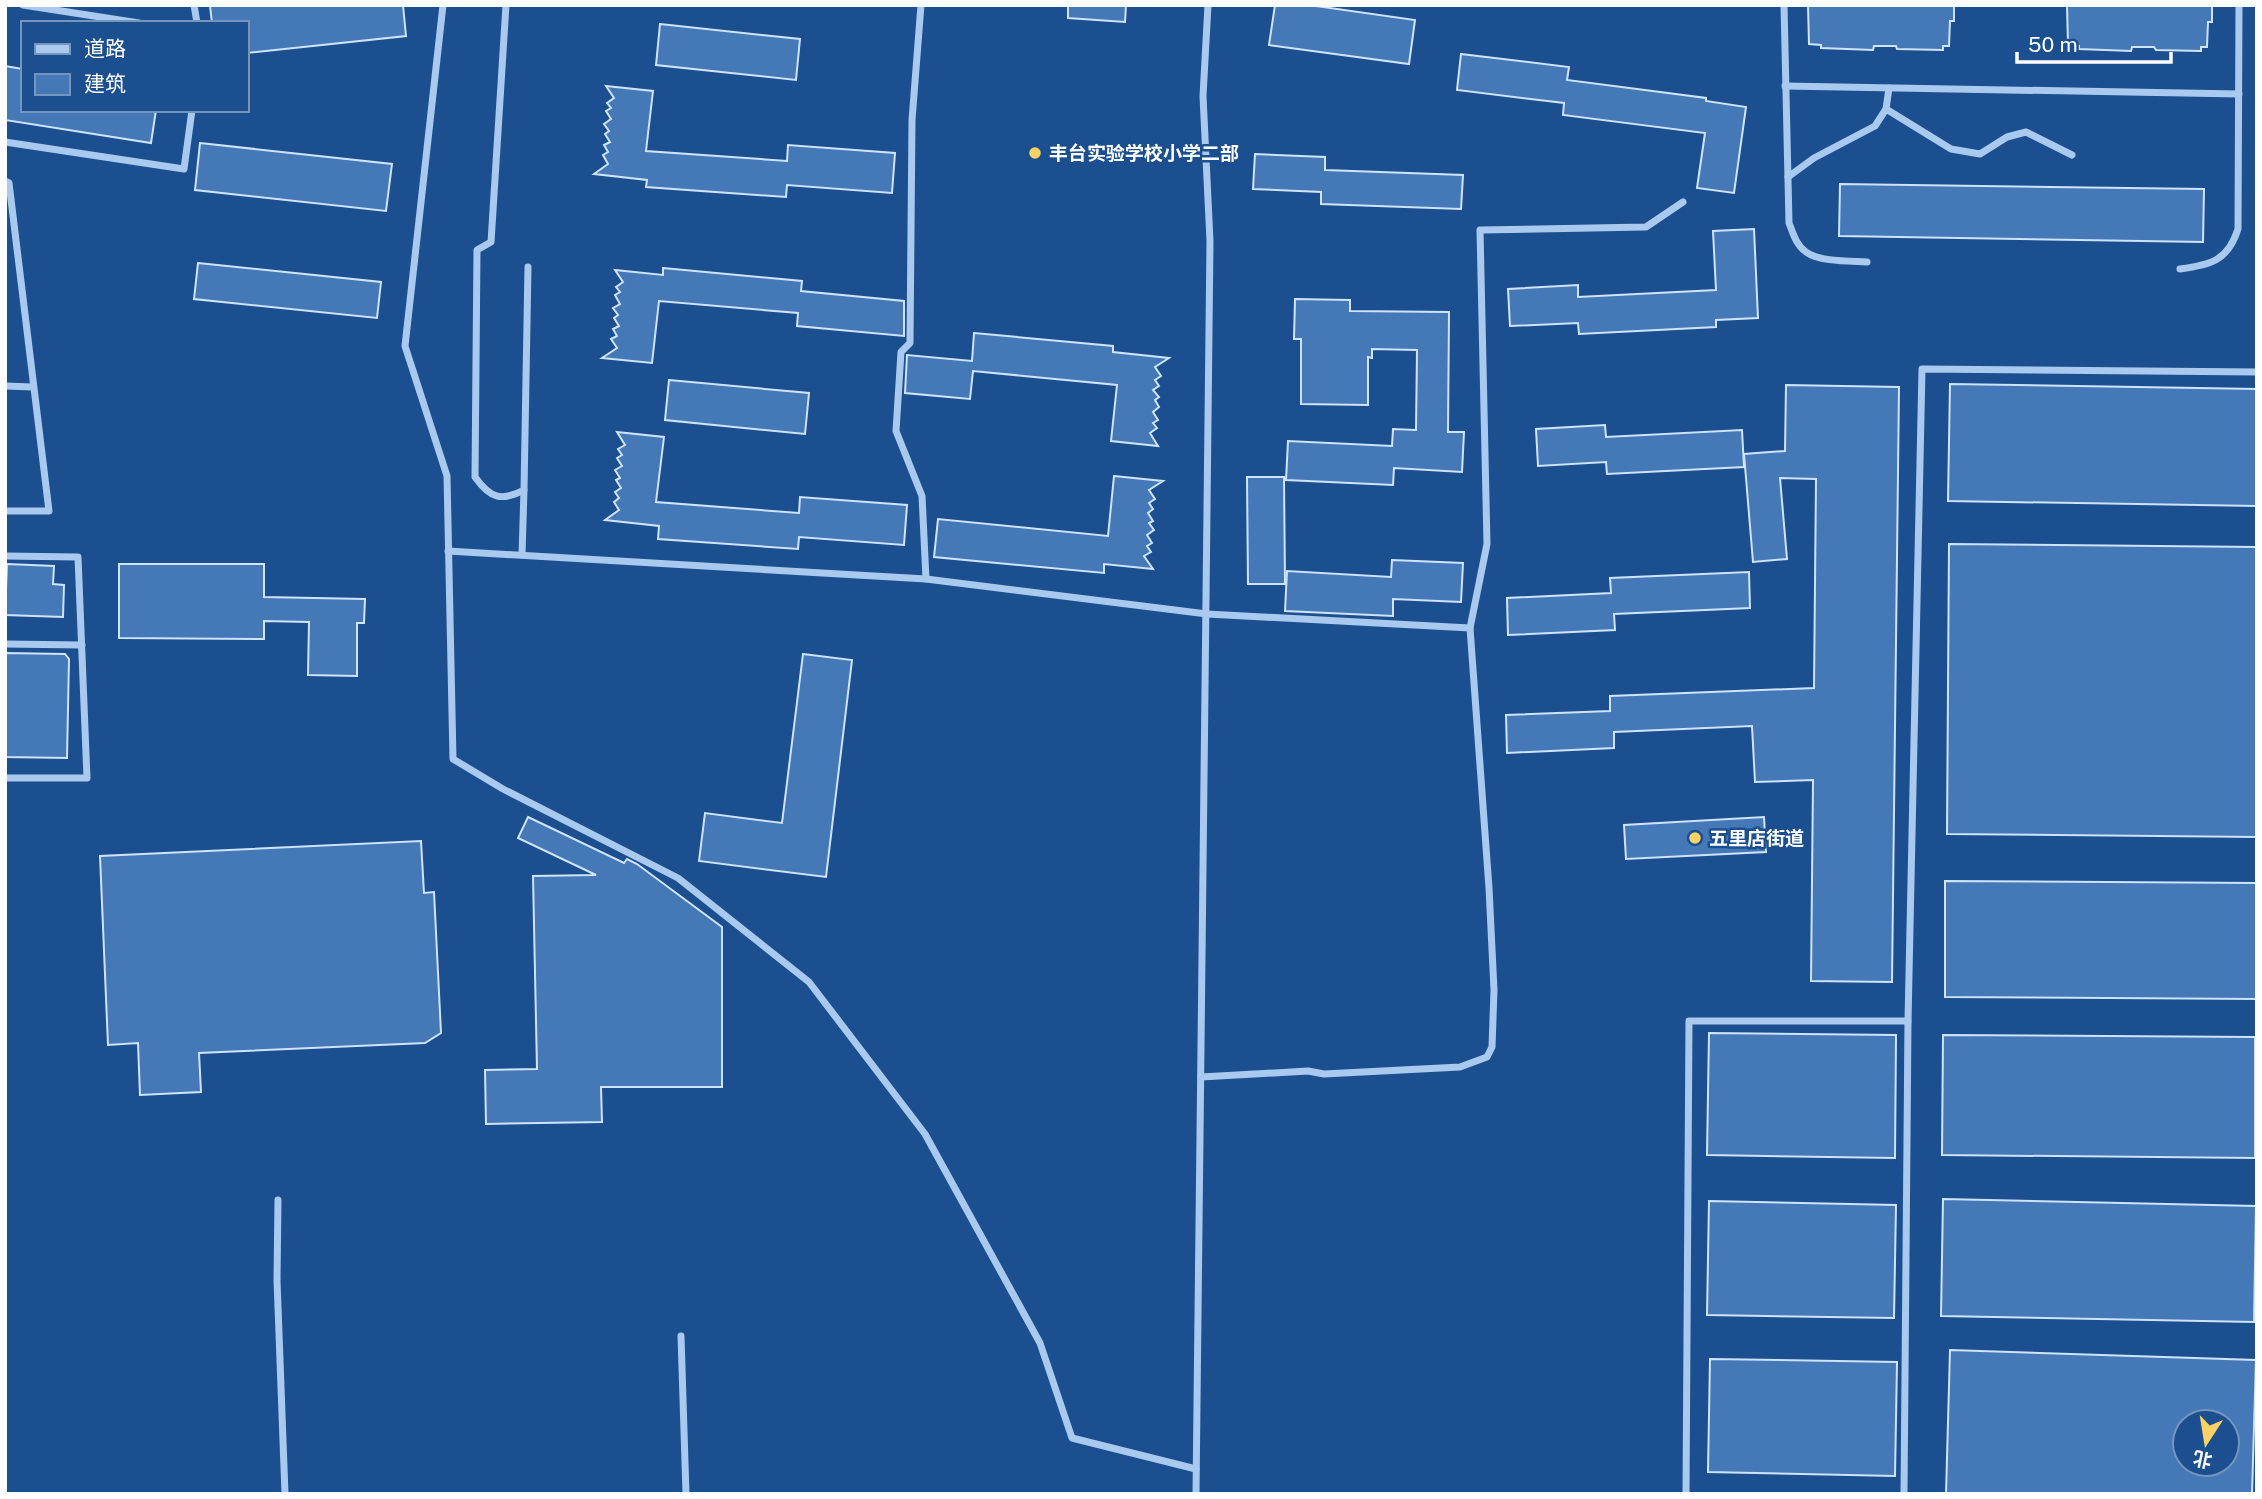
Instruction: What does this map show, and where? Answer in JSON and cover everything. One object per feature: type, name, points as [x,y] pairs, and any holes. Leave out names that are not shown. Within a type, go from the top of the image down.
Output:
[{"type":"street","points":[[23,5],[126,21]]},
{"type":"street","points":[[443,5],[405,346],[447,476],[453,759],[503,789],[678,878],[809,982],[925,1134],[1040,1343],[1072,1438],[1196,1469]]},
{"type":"street","points":[[506,5],[491,242],[477,250],[475,477],[484,490],[495,496],[510,497],[524,490]]},
{"type":"street","points":[[921,5],[912,120],[910,343],[901,352],[896,431],[922,496],[926,579]]},
{"type":"street","points":[[1196,1494],[1210,241],[1203,96],[1208,5]]},
{"type":"street","points":[[1784,5],[1789,223],[1796,241],[1807,253],[1834,260],[1867,261]]},
{"type":"street","points":[[2180,269],[2215,260],[2228,251],[2238,229],[2239,5]]},
{"type":"street","points":[[1786,86],[2239,94]]},
{"type":"street","points":[[1788,177],[1814,158],[1875,125],[1886,109],[1889,88]]},
{"type":"street","points":[[1886,109],[1951,149],[1980,154],[2007,137],[2026,132],[2072,155]]},
{"type":"street","points":[[5,142],[184,169],[192,112]]},
{"type":"street","points":[[5,181],[9,183],[49,511],[5,511]]},
{"type":"street","points":[[1201,1077],[1460,1067],[1487,1057],[1492,1047],[1494,990],[1470,628],[1487,544],[1480,230],[1646,227],[1683,202]]},
{"type":"street","points":[[522,555],[528,267]]},
{"type":"street","points":[[1904,1494],[1904,1265],[1922,369],[2257,372]]},
{"type":"street","points":[[5,386],[33,387]]},
{"type":"street","points":[[448,551],[926,579],[1207,614],[1470,628]]},
{"type":"street","points":[[5,556],[78,557],[87,778],[5,778]]},
{"type":"street","points":[[5,644],[82,645]]},
{"type":"street","points":[[1686,1494],[1689,1021],[1908,1021]]},
{"type":"street","points":[[278,1200],[277,1280],[285,1494]]},
{"type":"street","points":[[681,1336],[687,1494]]},
{"type":"building","points":[[403,5],[406,36],[248,53],[248,21],[212,21],[210,6]]},
{"type":"building","points":[[1068,5],[1126,5],[1125,22],[1068,18]]},
{"type":"building","points":[[1275,5],[1309,5],[1415,20],[1409,64],[1269,45]]},
{"type":"building","points":[[1808,5],[1954,5],[1954,21],[1950,21],[1949,46],[1943,46],[1943,50],[1897,49],[1896,46],[1874,46],[1873,50],[1821,48],[1821,45],[1809,44]]},
{"type":"building","points":[[2067,5],[2212,5],[2207,47],[2201,47],[2201,51],[2156,50],[2154,47],[2132,47],[2131,51],[2079,49],[2079,46],[2068,45]]},
{"type":"building","points":[[660,24],[800,39],[796,80],[656,65]]},
{"type":"building","points":[[1461,54],[1569,67],[1567,80],[1706,98],[1706,101],[1746,107],[1734,193],[1697,188],[1705,133],[1563,115],[1564,103],[1457,90]]},
{"type":"building","points":[[5,66],[21,69],[21,112],[156,112],[151,143],[5,120]]},
{"type":"building","points":[[606,86],[653,91],[646,151],[787,161],[788,145],[895,153],[892,193],[787,185],[786,197],[646,187],[647,180],[594,174],[608,164],[603,155],[608,152],[604,145],[610,142],[605,134],[609,131],[604,124],[611,119],[606,111],[611,108],[607,103],[614,98]]},
{"type":"building","points":[[200,143],[392,164],[386,211],[195,190]]},
{"type":"building","points":[[1255,154],[1325,157],[1325,170],[1463,175],[1461,209],[1321,204],[1321,192],[1253,189]]},
{"type":"building","points":[[1840,184],[2204,189],[2203,242],[1839,236]]},
{"type":"building","points":[[1754,229],[1758,318],[1716,320],[1716,327],[1579,334],[1578,323],[1510,326],[1508,289],[1578,285],[1578,297],[1716,290],[1713,231]]},
{"type":"building","points":[[198,263],[381,282],[377,318],[194,299]]},
{"type":"building","points":[[663,268],[802,281],[801,291],[904,301],[904,336],[797,326],[798,313],[659,301],[652,363],[602,358],[617,348],[611,339],[617,336],[613,329],[619,326],[614,318],[618,315],[613,308],[620,304],[615,295],[620,292],[616,287],[623,282],[615,270],[663,275]]},
{"type":"building","points":[[1295,299],[1350,300],[1350,311],[1449,312],[1448,432],[1464,432],[1462,472],[1394,468],[1393,485],[1286,480],[1288,441],[1392,446],[1393,429],[1416,430],[1417,350],[1372,349],[1372,358],[1368,357],[1368,405],[1301,404],[1301,339],[1294,339]]},
{"type":"building","points":[[974,333],[1113,346],[1113,352],[1169,358],[1155,367],[1161,376],[1155,380],[1159,386],[1153,390],[1159,397],[1155,400],[1159,407],[1153,412],[1158,420],[1153,423],[1157,428],[1150,433],[1158,446],[1111,441],[1117,385],[973,371],[970,399],[905,393],[907,355],[972,361]]},
{"type":"building","points":[[669,380],[809,393],[805,434],[665,420]]},
{"type":"building","points":[[1950,384],[2257,389],[2257,506],[1948,501]]},
{"type":"building","points":[[1786,385],[1899,387],[1892,982],[1811,981],[1813,780],[1755,782],[1752,726],[1614,732],[1614,748],[1507,753],[1506,715],[1610,711],[1610,696],[1814,688],[1816,479],[1780,478],[1787,559],[1753,562],[1744,454],[1785,451]]},
{"type":"building","points":[[1605,425],[1606,437],[1742,430],[1744,467],[1607,474],[1606,462],[1538,466],[1536,429]]},
{"type":"building","points":[[617,432],[664,437],[656,502],[799,513],[800,497],[907,505],[904,545],[799,537],[798,549],[658,539],[659,526],[605,520],[619,510],[614,502],[619,498],[615,492],[621,488],[616,480],[620,478],[615,470],[622,466],[617,458],[622,455],[618,449],[625,445]]},
{"type":"building","points":[[1114,476],[1163,481],[1149,490],[1155,499],[1149,503],[1153,509],[1148,513],[1153,521],[1149,523],[1154,530],[1147,535],[1152,543],[1147,546],[1151,552],[1144,556],[1153,569],[1104,564],[1104,573],[934,557],[938,519],[1108,536]]},
{"type":"building","points":[[1247,477],[1284,477],[1285,584],[1248,584]]},
{"type":"building","points":[[1949,544],[2257,547],[2257,837],[1947,834]]},
{"type":"building","points":[[1392,560],[1463,563],[1461,602],[1393,599],[1393,616],[1285,611],[1287,571],[1391,577]]},
{"type":"building","points":[[7,564],[54,566],[53,584],[64,585],[63,617],[5,615]]},
{"type":"building","points":[[119,564],[264,564],[264,597],[365,599],[364,623],[357,623],[357,676],[308,675],[309,622],[264,621],[264,639],[119,638]]},
{"type":"building","points":[[1749,572],[1750,608],[1614,614],[1615,630],[1508,635],[1507,598],[1611,593],[1610,578]]},
{"type":"building","points":[[5,653],[65,654],[69,659],[67,758],[5,757]]},
{"type":"building","points":[[803,654],[852,660],[826,877],[699,861],[705,813],[782,823]]},
{"type":"building","points":[[528,817],[624,863],[627,859],[637,864],[722,927],[722,1087],[601,1087],[602,1122],[486,1124],[485,1070],[537,1069],[533,876],[596,875],[518,838]]},
{"type":"building","name":"五里店街道","points":[[1764,817],[1766,852],[1626,859],[1624,825]]},
{"type":"building","points":[[421,841],[424,893],[434,892],[441,1033],[425,1043],[199,1053],[201,1092],[140,1095],[138,1043],[108,1045],[100,856]]},
{"type":"building","points":[[1945,881],[2257,883],[2257,999],[1945,997]]},
{"type":"building","points":[[1709,1033],[1896,1035],[1895,1158],[1707,1155]]},
{"type":"building","points":[[1943,1035],[2255,1037],[2255,1158],[1942,1155]]},
{"type":"building","points":[[1943,1199],[2256,1206],[2254,1322],[1941,1316]]},
{"type":"building","points":[[1709,1201],[1896,1205],[1894,1318],[1707,1315]]},
{"type":"building","points":[[1950,1350],[2256,1360],[2252,1494],[1946,1494]]},
{"type":"building","points":[[1710,1359],[1897,1362],[1895,1476],[1708,1472]]},
{"type":"place","name":"丰台实验学校小学二部","points":[[1035,153]]},
{"type":"place","name":"五里店街道","points":[[1695,838]]}]
